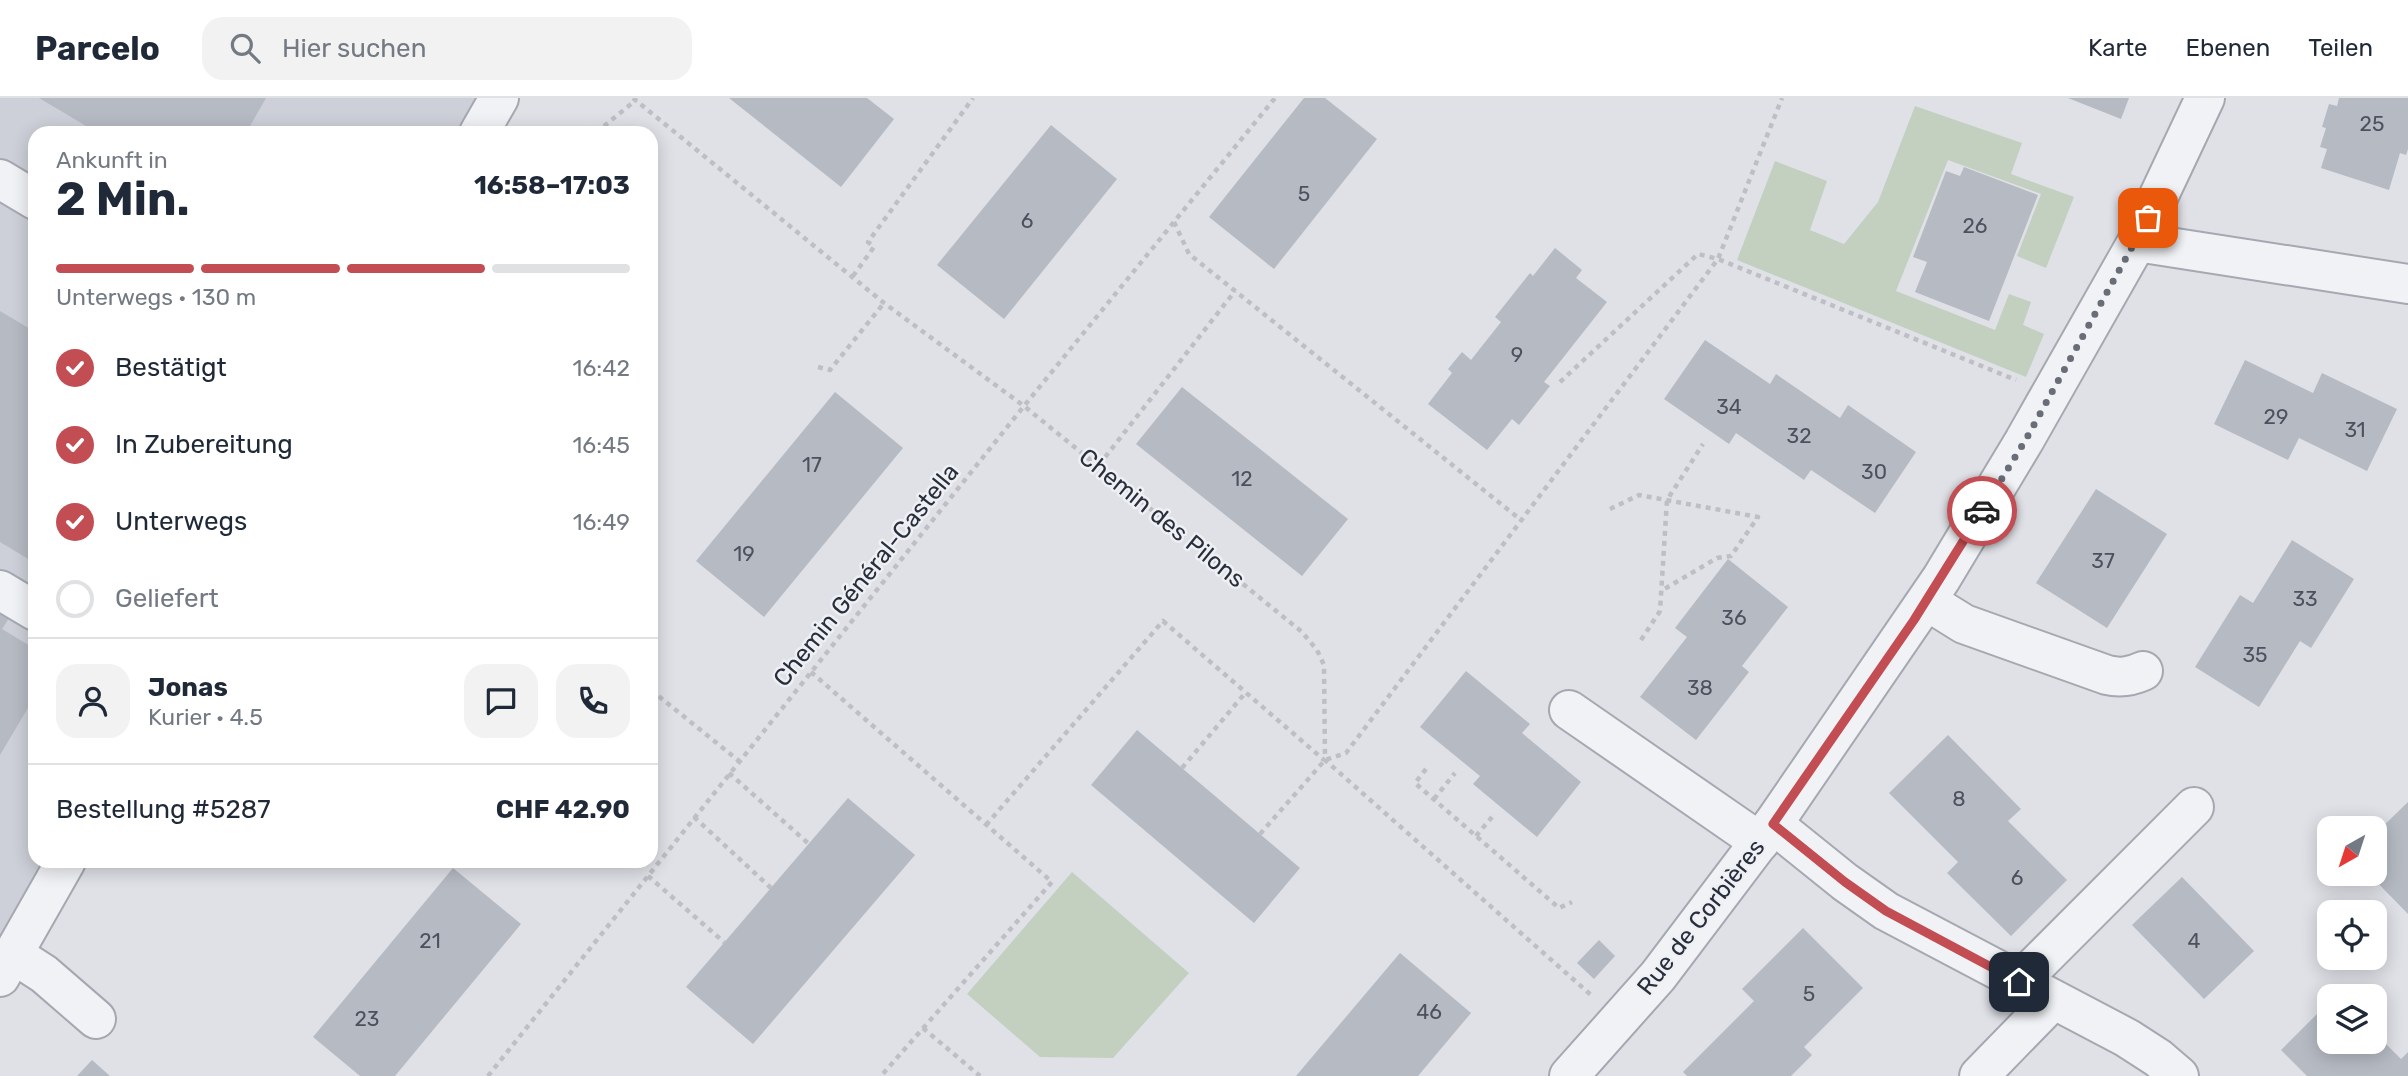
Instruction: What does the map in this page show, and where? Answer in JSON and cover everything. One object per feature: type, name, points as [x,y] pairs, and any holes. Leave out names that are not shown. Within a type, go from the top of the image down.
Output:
[{"type":"street","points":[[483,126],[499,98]]},
{"type":"street","name":"Rue de Corbières","points":[[1569,1076],[1658,975],[1766,833],[1927,601],[2025,441],[2137,242],[2206,98]]},
{"type":"street","points":[[0,179],[28,197]]},
{"type":"street","points":[[2137,242],[2408,284]]},
{"type":"street","points":[[0,590],[28,607]]},
{"type":"street","points":[[1927,601],[1964,624],[2107,675],[2120,678],[2143,671]]},
{"type":"street","points":[[1569,710],[1845,882],[1886,911],[2127,1038],[2158,1058],[2179,1076]]},
{"type":"street","points":[[2019,982],[2194,807]]},
{"type":"street","points":[[61,868],[7,966],[44,974],[96,1018]]},
{"type":"street","points":[[1979,1076],[2053,1000]]},
{"type":"path","points":[[853,276],[874,247],[868,242],[973,98]]},
{"type":"path","name":"Chemin Général-Castella","points":[[658,863],[1275,98]]},
{"type":"path","points":[[1260,834],[1325,760],[1346,753],[1718,258],[1782,98]]},
{"type":"path","points":[[604,126],[634,99]]},
{"type":"path","name":"Chemin des Pilons","points":[[634,99],[884,303],[1099,465],[1302,632],[1317,650],[1324,665],[1325,760]]},
{"type":"path","points":[[1174,222],[1189,254],[1521,520]]},
{"type":"path","points":[[1560,382],[1698,254],[1718,258],[2018,381]]},
{"type":"path","points":[[1099,465],[1235,291]]},
{"type":"path","points":[[818,367],[831,370],[884,303]]},
{"type":"path","points":[[1641,640],[1660,611],[1667,500],[1703,444]]},
{"type":"path","points":[[1610,509],[1640,495],[1758,517],[1731,556],[1717,558],[1661,591]]},
{"type":"path","points":[[986,825],[1163,621],[1595,998]]},
{"type":"path","points":[[811,672],[1052,882],[881,1076]]},
{"type":"path","points":[[1182,768],[1246,692]]},
{"type":"path","points":[[658,696],[739,761]]},
{"type":"path","points":[[1426,769],[1415,783],[1559,908],[1572,902]]},
{"type":"path","points":[[729,773],[808,844]]},
{"type":"path","points":[[1434,799],[1455,773]]},
{"type":"path","points":[[694,817],[771,888]]},
{"type":"path","points":[[1476,836],[1492,817]]},
{"type":"path","name":"Chemin Général-Castella","points":[[488,1076],[654,868]]},
{"type":"path","points":[[648,876],[725,943]]},
{"type":"path","points":[[923,1028],[980,1076]]},
{"type":"shaded area","points":[[0,98],[499,98],[483,126],[28,126],[28,868],[61,868],[0,977]]},
{"type":"green space","points":[[1915,106],[2022,143],[2011,174],[2074,197],[2046,268],[2017,256],[2041,194],[1948,160],[1896,291],[1995,330],[2009,294],[2031,302],[2023,325],[2044,334],[2026,377],[1737,260],[1775,161],[1827,181],[1810,230],[1844,244],[1878,202]]},
{"type":"green space","points":[[1072,872],[1189,973],[1113,1058],[1040,1057],[967,994]]},
{"type":"building","points":[[39,98],[266,98],[250,126],[86,126]]},
{"type":"building","points":[[729,98],[867,98],[894,119],[841,187]]},
{"type":"building","points":[[1304,98],[1325,98],[1377,139],[1274,269],[1209,217]]},
{"type":"building","points":[[2068,98],[2129,98],[2121,119]]},
{"type":"building","points":[[2339,98],[2408,98],[2408,149],[2406,155],[2400,153],[2389,190],[2321,168],[2327,149],[2320,147],[2326,128],[2322,127],[2329,104],[2337,106]]},
{"type":"building","points":[[1051,125],[1117,179],[1004,319],[937,265]]},
{"type":"building","points":[[1964,167],[2038,195],[1989,321],[1915,292],[1927,262],[1913,257],[1946,171],[1960,176]]},
{"type":"building","points":[[1555,248],[1582,270],[1576,278],[1607,302],[1544,382],[1550,386],[1519,425],[1512,419],[1487,450],[1428,404],[1452,373],[1448,369],[1462,352],[1471,360],[1501,322],[1495,317],[1530,273],[1533,276]]},
{"type":"building","points":[[0,311],[28,328],[28,559],[0,542]]},
{"type":"building","points":[[1705,340],[1770,384],[1776,374],[1840,418],[1848,405],[1916,452],[1875,513],[1811,470],[1804,480],[1736,433],[1729,444],[1664,399]]},
{"type":"building","points":[[2245,360],[2313,393],[2322,373],[2397,409],[2367,471],[2299,438],[2288,460],[2214,424]]},
{"type":"building","points":[[1182,387],[1348,519],[1302,576],[1136,444]]},
{"type":"building","points":[[835,392],[903,448],[764,617],[696,561]]},
{"type":"building","points":[[2096,489],[2167,534],[2107,628],[2036,583]]},
{"type":"building","points":[[2292,540],[2354,579],[2311,648],[2300,641],[2259,707],[2195,667],[2240,595],[2253,603]]},
{"type":"building","points":[[1728,559],[1788,607],[1742,666],[1749,672],[1696,740],[1640,697],[1687,637],[1675,628]]},
{"type":"building","points":[[0,613],[9,618],[2,629],[28,645],[28,708],[0,755]]},
{"type":"building","points":[[1466,671],[1530,724],[1522,733],[1581,782],[1537,837],[1473,784],[1480,776],[1420,727]]},
{"type":"building","points":[[1137,730],[1300,868],[1254,923],[1091,785]]},
{"type":"building","points":[[1948,735],[2021,809],[2008,821],[2067,880],[2011,936],[1947,873],[1958,862],[1889,793]]},
{"type":"building","points":[[848,798],[915,855],[753,1044],[686,987]]},
{"type":"building","points":[[2408,802],[2408,914],[2381,886],[2387,886],[2387,822]]},
{"type":"building","points":[[453,868],[521,924],[395,1076],[360,1076],[313,1037]]},
{"type":"building","points":[[2182,877],[2254,951],[2204,999],[2132,925]]},
{"type":"building","points":[[1803,928],[1863,988],[1804,1047],[1812,1055],[1791,1076],[1687,1076],[1683,1072],[1754,1001],[1742,989]]},
{"type":"building","points":[[1599,940],[1615,956],[1594,979],[1577,963]]},
{"type":"building","points":[[1400,953],[1471,1013],[1418,1076],[1296,1076]]},
{"type":"building","points":[[2317,1014],[2317,1054],[2387,1054],[2387,1045],[2401,1059],[2408,1052],[2408,1076],[2307,1076],[2281,1050]]},
{"type":"building","points":[[92,1060],[110,1076],[77,1076]]},
{"type":"way so far","points":[[1982,511],[2025,441],[2148,218]]},
{"type":"route","points":[[1982,511],[1914,620],[1773,824],[1886,911],[2019,982]]}]
